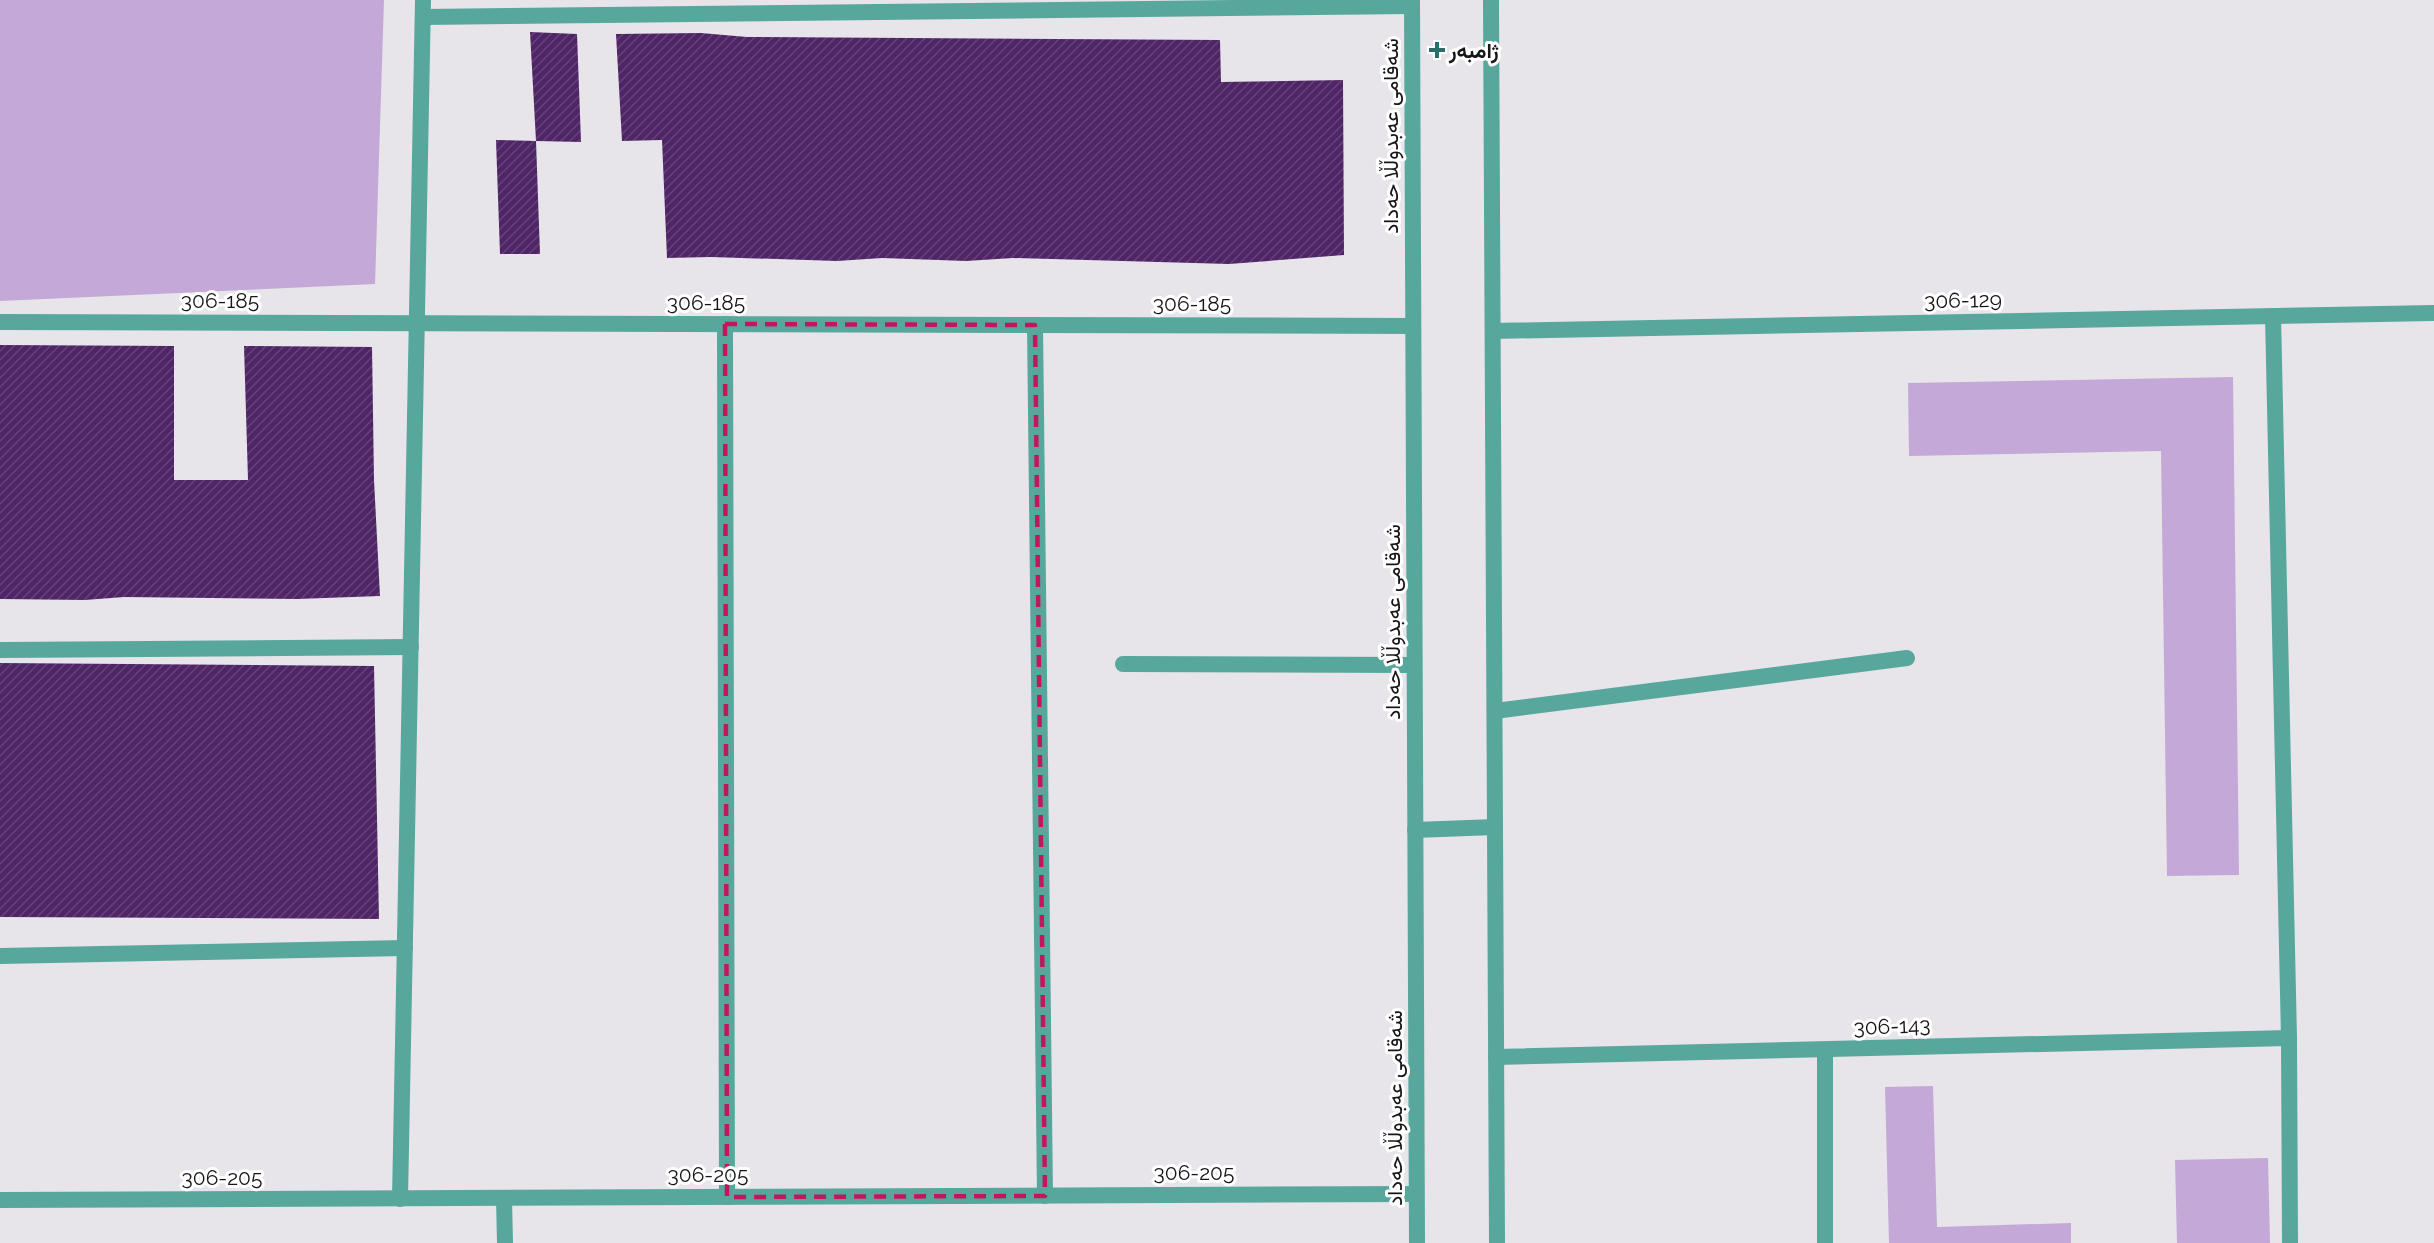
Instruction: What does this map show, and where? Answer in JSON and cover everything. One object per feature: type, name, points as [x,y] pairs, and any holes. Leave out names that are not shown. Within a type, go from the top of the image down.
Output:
[{"type":"street","points":[[1491,0],[1497,1243]]},
{"type":"street","points":[[400,1198],[423,8],[1412,3]]},
{"type":"street","name":"شەقامی عەبدوڵڵا حەداد","points":[[1412,3],[1417,1243]]},
{"type":"street","name":"306-129","points":[[1493,331],[2434,313]]},
{"type":"street","points":[[2273,316],[2289,1038],[2290,1243]]},
{"type":"street","name":"306-185","points":[[0,322],[1413,326]]},
{"type":"street","points":[[725,324],[727,1197]]},
{"type":"street","points":[[1035,325],[1045,1196]]},
{"type":"street","points":[[0,650],[411,647]]},
{"type":"street","points":[[1495,711],[1907,658]]},
{"type":"street","points":[[1124,664],[1414,664]]},
{"type":"street","points":[[1415,830],[1495,827]]},
{"type":"street","points":[[0,956],[405,948]]},
{"type":"street","name":"306-143","points":[[1496,1058],[2289,1038]]},
{"type":"street","points":[[1825,1050],[1825,1243]]},
{"type":"street","name":"306-205","points":[[0,1200],[1416,1194]]},
{"type":"street","points":[[504,1198],[505,1243]]},
{"type":"highlighted area","points":[[725,324],[1035,325],[1045,1196],[727,1197]]},
{"type":"shaded area","points":[[0,0],[384,0],[375,284],[0,301]]},
{"type":"shaded area","points":[[2233,377],[2239,875],[2167,876],[2161,451],[1909,456],[1908,383]]},
{"type":"shaded area","points":[[1933,1086],[1937,1227],[2071,1223],[2071,1243],[1889,1243],[1885,1087]]},
{"type":"shaded area","points":[[2268,1158],[2270,1243],[2177,1243],[2175,1160]]},
{"type":"building","points":[[530,32],[577,34],[581,142],[536,141]]},
{"type":"building","points":[[701,33],[747,37],[1220,40],[1221,82],[1343,80],[1344,255],[1229,264],[1013,258],[966,261],[882,258],[837,261],[667,258],[662,140],[622,141],[616,34]]},
{"type":"building","points":[[496,140],[536,141],[540,254],[500,254]]},
{"type":"building","points":[[0,345],[174,346],[174,480],[248,480],[244,346],[372,347],[374,480],[380,596],[297,599],[124,597],[85,600],[0,599]]},
{"type":"building","points":[[0,663],[374,666],[379,919],[0,917]]},
{"type":"place","name":"ژامبەر","points":[[1437,50]]}]
